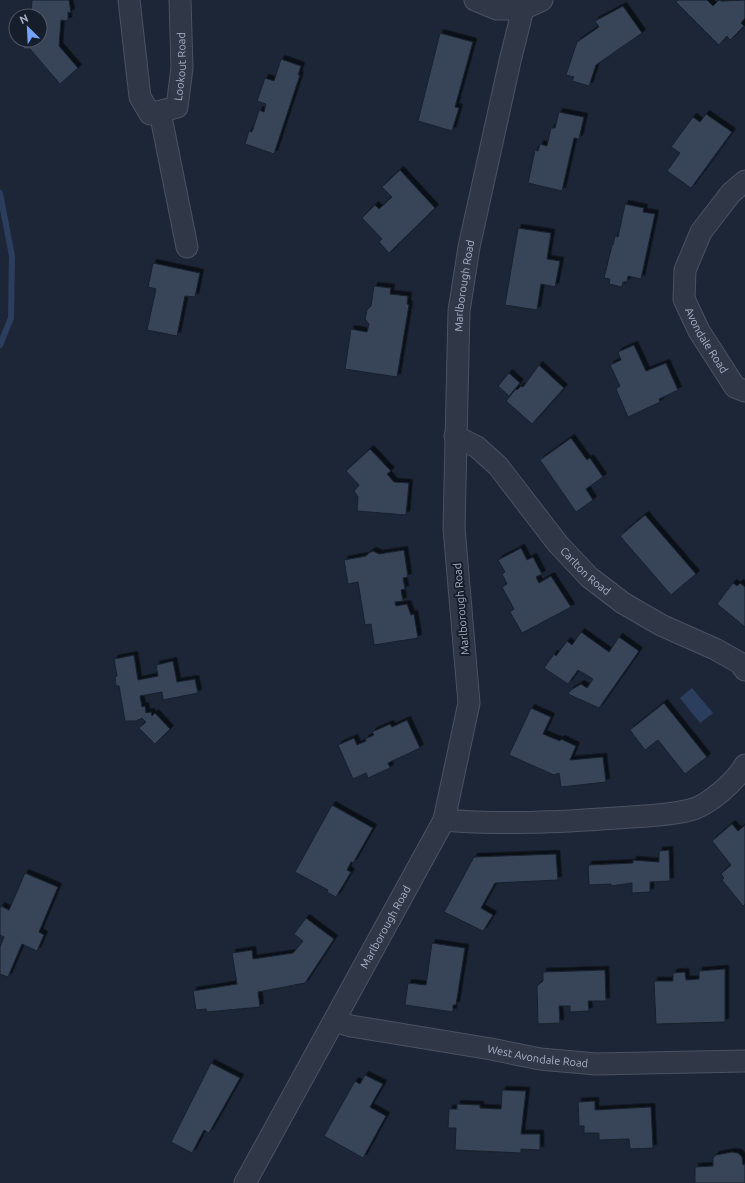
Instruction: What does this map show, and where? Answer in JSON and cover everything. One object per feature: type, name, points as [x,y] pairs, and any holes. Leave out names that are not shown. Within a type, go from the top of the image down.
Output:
[{"type":"street","name":"Lookout Road","points":[[129,0],[140,97],[150,114],[177,108],[182,68],[180,0]]},
{"type":"street","points":[[474,0],[497,9],[542,0]]},
{"type":"street","name":"Marlborough Road","points":[[245,1183],[444,820],[469,703],[454,528],[459,311],[468,254],[510,61],[525,4]]},
{"type":"street","points":[[160,112],[187,247]]},
{"type":"street","name":"Avondale Road","points":[[745,181],[731,193],[701,232],[685,270],[684,299],[699,331],[735,387],[745,391]]},
{"type":"street","name":"Carlton Road","points":[[455,436],[477,447],[498,466],[558,544],[589,578],[623,603],[661,625],[715,649],[740,663],[745,670]]},
{"type":"street","points":[[444,820],[481,823],[584,821],[691,810],[713,798],[741,772],[745,765]]},
{"type":"street","name":"West Avondale Road","points":[[334,1021],[351,1026],[491,1049],[540,1059],[596,1064],[745,1061]]},
{"type":"water","points":[[692,688],[713,713],[700,723],[680,698]]},
{"type":"building","points":[[32,0],[69,0],[71,13],[68,12],[68,21],[61,20],[59,46],[78,68],[60,84],[30,49],[23,49],[48,48],[48,8],[32,8]]},
{"type":"building","points":[[678,0],[707,0],[713,6],[719,0],[745,0],[745,18],[741,23],[744,26],[730,40],[727,36],[719,45],[676,2]]},
{"type":"building","points":[[623,6],[642,33],[596,65],[589,86],[572,81],[574,77],[566,75],[577,42],[599,27],[595,21]]},
{"type":"building","points":[[440,33],[473,42],[455,107],[459,108],[452,131],[418,121]]},
{"type":"building","points":[[281,59],[301,66],[298,75],[300,75],[274,154],[245,144],[249,131],[252,132],[259,110],[264,112],[266,104],[257,101],[265,78],[274,81]]},
{"type":"building","points":[[559,112],[584,117],[579,139],[574,138],[562,191],[528,183],[535,150],[538,151],[540,144],[547,146],[551,128],[555,128]]},
{"type":"building","points":[[706,114],[732,132],[691,188],[667,171],[680,153],[671,147],[693,117],[700,122]]},
{"type":"building","points":[[400,170],[435,208],[389,253],[379,242],[382,239],[362,218],[375,205],[379,209],[392,197],[382,187]]},
{"type":"building","points":[[625,204],[644,208],[643,212],[655,214],[641,279],[628,276],[627,282],[623,282],[622,287],[609,284],[610,279],[604,278],[615,236],[618,237]]},
{"type":"building","points":[[518,228],[551,233],[547,259],[560,261],[555,287],[541,284],[537,310],[505,305]]},
{"type":"building","points":[[153,263],[200,273],[195,297],[185,296],[177,336],[147,330],[156,289],[148,287]]},
{"type":"building","points":[[374,286],[391,288],[390,294],[408,296],[407,304],[409,305],[397,377],[345,369],[351,329],[367,332],[369,324],[365,319],[367,310],[371,306]]},
{"type":"building","points":[[634,345],[646,371],[666,363],[678,390],[659,399],[660,402],[628,417],[616,389],[620,386],[610,365],[621,360],[618,352]]},
{"type":"building","points":[[539,365],[564,388],[532,424],[506,401],[516,389],[517,390],[521,386],[523,387]]},
{"type":"building","points":[[509,373],[520,383],[509,396],[498,386]]},
{"type":"building","points":[[571,438],[587,460],[590,458],[603,477],[586,489],[593,500],[576,512],[540,460]]},
{"type":"building","points":[[370,449],[391,471],[387,474],[394,482],[409,483],[406,515],[357,511],[358,497],[354,491],[359,485],[346,471]]},
{"type":"building","points":[[645,515],[696,574],[671,595],[620,536]]},
{"type":"building","points":[[521,548],[527,560],[533,557],[542,574],[536,577],[539,583],[551,576],[571,607],[522,633],[510,612],[514,609],[502,587],[507,584],[502,574],[505,572],[498,560]]},
{"type":"building","points":[[404,550],[408,577],[403,578],[405,589],[401,590],[403,601],[395,602],[396,606],[407,604],[411,615],[414,614],[418,638],[374,645],[371,624],[365,625],[358,582],[348,584],[344,560],[366,556],[373,551],[379,554]]},
{"type":"building","points":[[733,583],[737,586],[740,583],[745,587],[745,627],[717,604]]},
{"type":"building","points":[[581,632],[609,652],[619,637],[639,651],[599,708],[568,694],[571,690],[581,684],[587,688],[593,679],[578,670],[568,684],[544,668],[554,654],[556,656],[567,641],[572,645]]},
{"type":"building","points":[[134,655],[138,680],[158,676],[156,665],[173,661],[177,682],[195,679],[198,693],[163,700],[162,692],[140,696],[142,707],[145,706],[146,713],[151,712],[152,716],[155,713],[170,729],[155,744],[139,728],[146,722],[142,718],[136,721],[125,721],[119,686],[116,686],[115,677],[117,676],[114,659]]},
{"type":"building","points":[[664,703],[707,757],[685,774],[658,740],[645,750],[630,730]]},
{"type":"building","points":[[531,708],[551,717],[543,734],[560,741],[561,739],[576,746],[570,760],[603,757],[606,782],[561,787],[559,773],[554,775],[509,755]]},
{"type":"building","points":[[407,720],[420,748],[388,763],[390,768],[368,778],[366,773],[353,779],[338,745],[354,738],[357,745],[374,735],[372,732],[390,724],[392,727]]},
{"type":"building","points":[[332,805],[373,828],[353,863],[351,862],[347,870],[351,872],[336,897],[327,892],[328,890],[295,872]]},
{"type":"building","points":[[732,824],[738,831],[745,825],[745,904],[743,906],[722,880],[724,878],[721,874],[731,865],[712,841]]},
{"type":"building","points":[[669,850],[670,881],[650,882],[650,892],[632,893],[632,883],[611,886],[611,884],[589,885],[588,865],[633,863],[633,860],[659,862],[659,851]]},
{"type":"building","points":[[556,854],[558,880],[495,883],[481,908],[493,915],[483,931],[444,912],[474,857]]},
{"type":"building","points":[[25,873],[58,887],[39,932],[44,935],[37,951],[22,944],[8,977],[0,974],[0,947],[4,937],[0,935],[0,908],[1,906],[9,910]]},
{"type":"building","points":[[306,918],[334,939],[305,983],[258,992],[260,1007],[207,1012],[206,1009],[196,1010],[193,991],[237,984],[232,953],[252,950],[253,959],[293,953],[303,941],[294,934]]},
{"type":"building","points":[[432,943],[465,948],[456,1005],[453,1005],[453,1012],[405,1005],[408,983],[426,985]]},
{"type":"building","points":[[725,969],[725,1022],[656,1024],[654,981],[673,981],[673,973],[685,972],[686,980],[699,979],[699,971]]},
{"type":"building","points":[[605,970],[606,1001],[588,1001],[589,1011],[570,1012],[570,1006],[559,1006],[560,1023],[538,1024],[537,986],[543,981],[543,972]]},
{"type":"building","points":[[211,1063],[240,1078],[209,1133],[204,1130],[192,1153],[171,1142]]},
{"type":"building","points":[[365,1075],[383,1084],[370,1107],[386,1116],[363,1158],[324,1136],[355,1081],[360,1084]]},
{"type":"building","points":[[502,1090],[526,1091],[521,1134],[540,1134],[540,1150],[521,1149],[521,1153],[455,1150],[456,1128],[448,1128],[449,1109],[457,1109],[457,1104],[480,1105],[480,1108],[501,1109]]},
{"type":"building","points":[[595,1101],[595,1110],[651,1107],[653,1148],[630,1149],[629,1139],[599,1140],[599,1133],[584,1133],[584,1126],[579,1126],[578,1102]]},
{"type":"building","points":[[732,1152],[738,1153],[742,1157],[743,1165],[745,1164],[745,1183],[695,1183],[695,1167],[713,1166],[713,1158],[716,1155]]},
{"type":"waterway","points":[[0,193],[12,256],[11,318],[0,345]]}]
